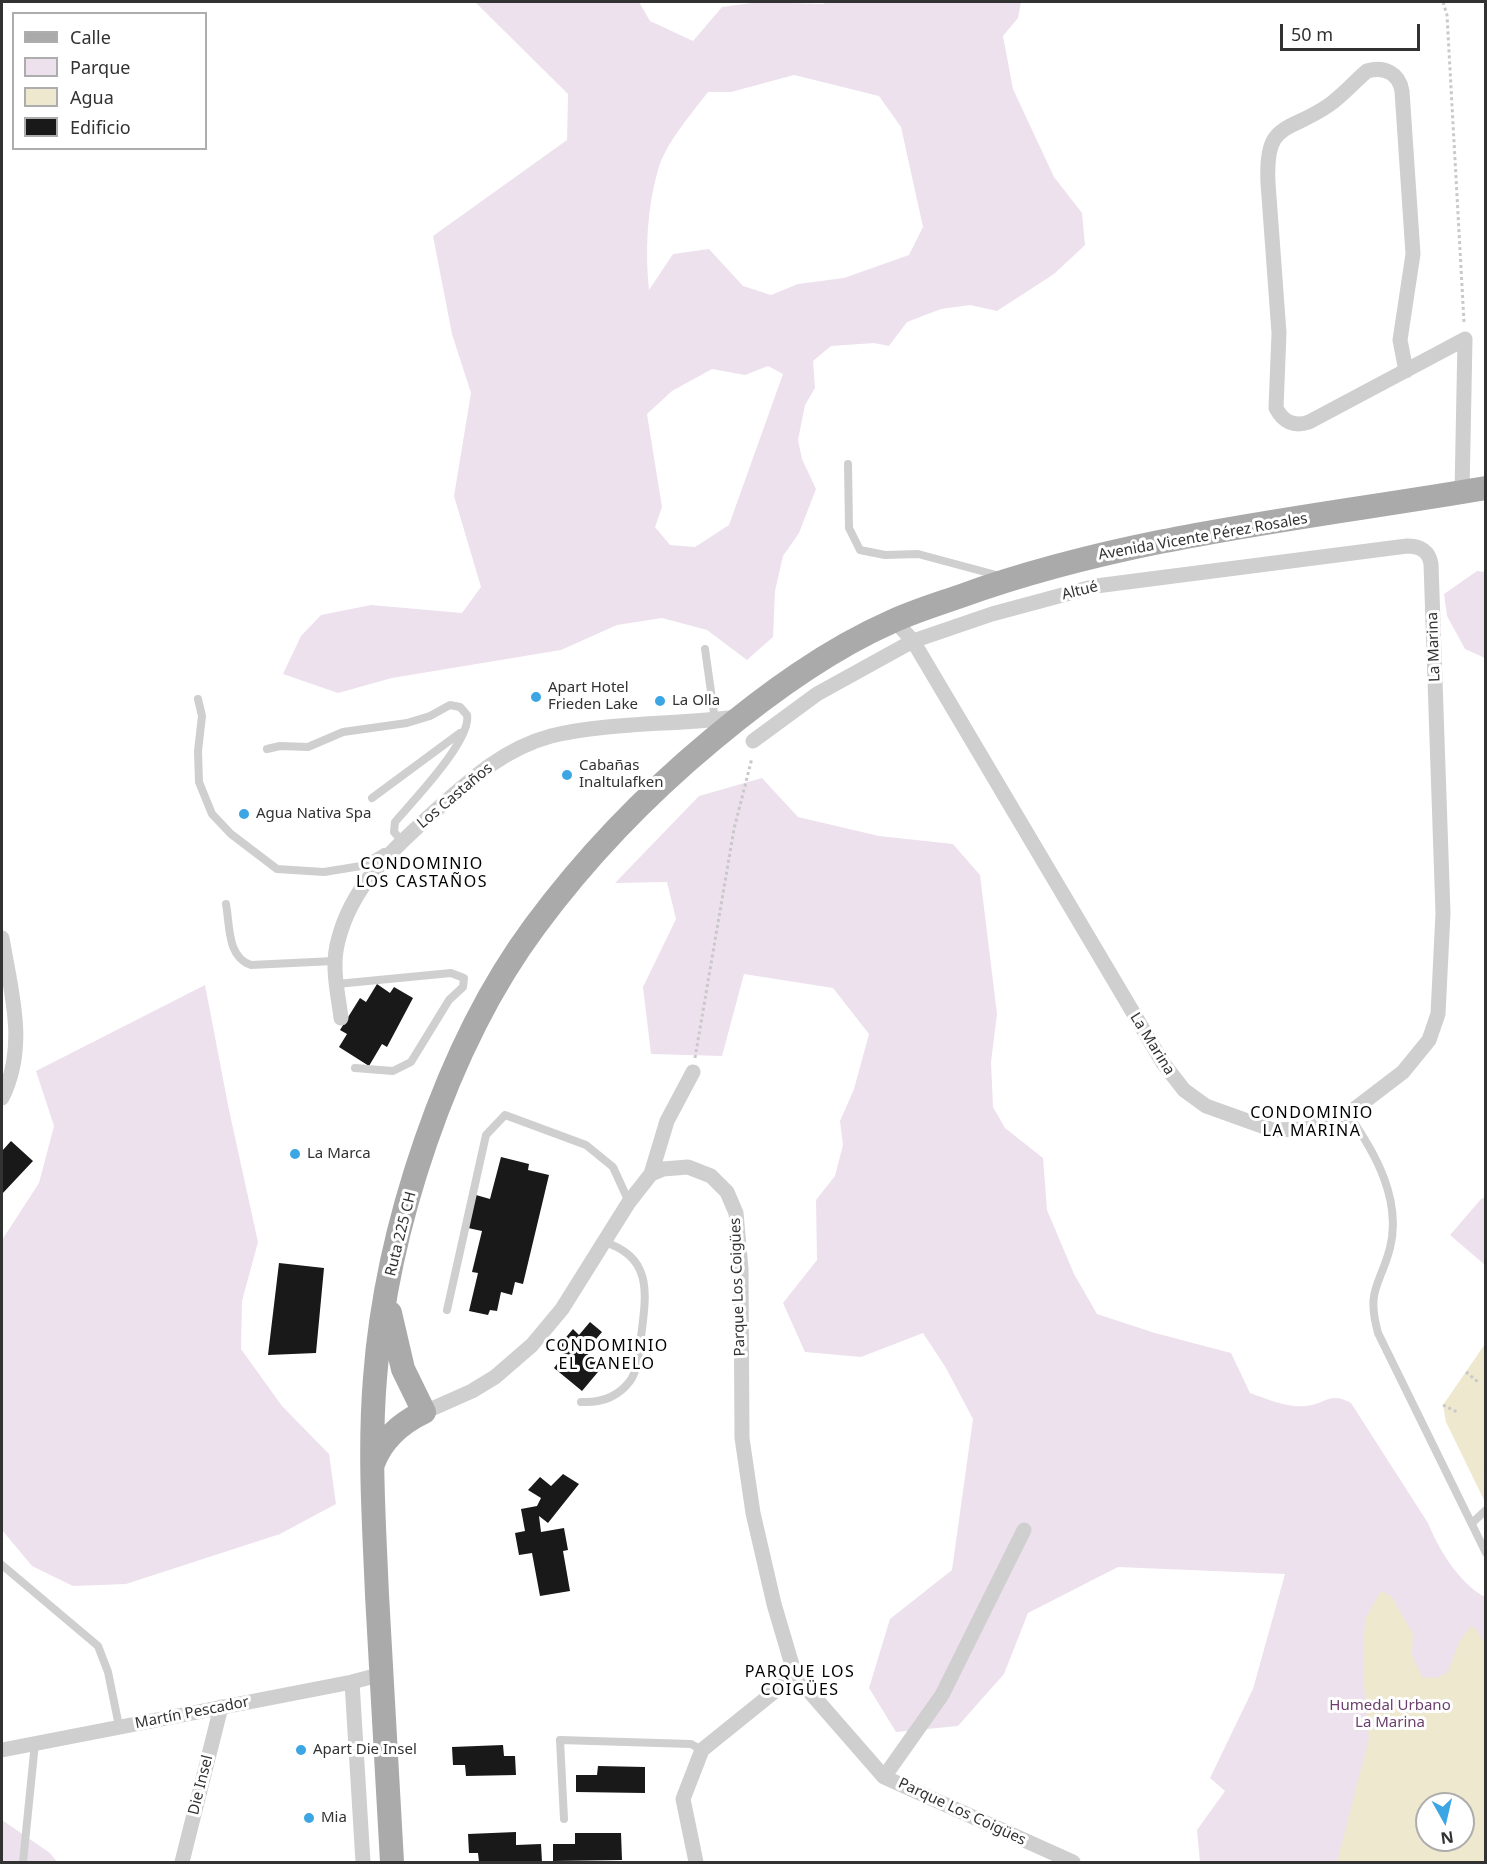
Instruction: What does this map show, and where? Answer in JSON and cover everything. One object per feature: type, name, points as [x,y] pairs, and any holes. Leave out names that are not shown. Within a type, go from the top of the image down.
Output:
[{"type":"main road","name":"Avenida Vicente Pérez Rosales","points":[[740,717],[817,663],[894,620],[1012,579],[1070,562],[1166,540],[1474,490]]},
{"type":"main road","name":"Ruta 225 CH","points":[[392,1863],[371,1469],[372,1426],[375,1373],[389,1282],[418,1163],[458,1061],[495,989],[532,929],[574,877],[670,774],[740,717]]},
{"type":"main road","points":[[371,1469],[390,1435],[400,1426],[424,1412],[403,1369],[396,1345],[389,1282]]},
{"type":"street","points":[[1406,371],[1400,340],[1413,254],[1402,91],[1397,77],[1391,72],[1375,68],[1367,71],[1329,105],[1280,131],[1270,145],[1267,161],[1268,183],[1279,333],[1276,408],[1286,421],[1301,424],[1406,371],[1465,339],[1474,490]]},
{"type":"street","name":"Altué","points":[[753,741],[817,694],[913,640],[992,614],[1096,586],[1407,546],[1420,548],[1426,552],[1431,564]]},
{"type":"street","name":"La Marina","points":[[894,620],[913,640],[1163,1063],[1184,1090],[1206,1106],[1273,1130],[1306,1129],[1348,1114],[1413,1063],[1429,1040],[1438,1014],[1443,913],[1431,564]]},
{"type":"street","name":"Los Castaños","points":[[341,1018],[334,961],[343,924],[360,888],[387,855],[481,770],[525,745],[549,737],[588,730],[740,717]]},
{"type":"street","points":[[2,938],[17,1041],[13,1070],[2,1098]]},
{"type":"street","points":[[372,1426],[424,1412],[472,1391],[495,1377],[532,1345],[562,1309],[603,1241],[651,1174],[666,1120],[693,1072]]},
{"type":"street","name":"Parque Los Coigües","points":[[651,1174],[675,1167],[700,1170],[711,1176],[727,1192],[736,1213],[741,1269],[741,1438],[753,1513],[774,1605],[795,1675],[884,1777],[1072,1863]]},
{"type":"street","name":"Parque Los Coigües","points":[[884,1777],[942,1695],[1024,1530]]},
{"type":"street","name":"Martín Pescador","points":[[2,1750],[352,1682],[382,1674]]},
{"type":"street","points":[[696,1863],[682,1799],[702,1750],[795,1675]]},
{"type":"street","points":[[352,1682],[363,1863]]},
{"type":"street","name":"Die Insel","points":[[182,1863],[221,1707]]},
{"type":"lane","points":[[848,464],[849,528],[860,550],[885,555],[918,554],[1012,579]]},
{"type":"lane","points":[[705,649],[715,720]]},
{"type":"lane","points":[[198,699],[202,727],[197,765],[204,798],[212,814],[231,834],[277,869],[324,872],[361,866],[402,841],[394,832],[395,822],[448,760],[468,720],[465,710],[450,705],[430,716],[407,723],[343,732],[308,747],[267,748]]},
{"type":"lane","points":[[372,798],[465,730]]},
{"type":"lane","points":[[226,904],[235,955],[241,962],[251,965],[334,961]]},
{"type":"lane","points":[[337,984],[451,973],[464,978],[463,987],[449,1000],[411,1062],[393,1071],[355,1068]]},
{"type":"lane","points":[[1348,1114],[1380,1170],[1392,1212],[1390,1247],[1374,1292],[1374,1319],[1378,1333],[1485,1552]]},
{"type":"lane","points":[[447,1310],[486,1135],[505,1115],[586,1145],[613,1167],[629,1202]]},
{"type":"lane","points":[[581,1402],[605,1400],[625,1388],[632,1379],[638,1356],[646,1292],[645,1281],[641,1270],[628,1254],[603,1241]]},
{"type":"lane","points":[[1472,1523],[1485,1510]]},
{"type":"lane","points":[[2,1565],[98,1646],[108,1672],[120,1726]]},
{"type":"lane","points":[[564,1819],[560,1740],[691,1744],[702,1750]]},
{"type":"lane","points":[[22,1863],[35,1743]]},
{"type":"path","points":[[1443,2],[1447,15],[1465,339]]},
{"type":"path","points":[[693,1072],[734,829],[752,766],[753,741]]},
{"type":"path","points":[[1466,1372],[1478,1382]]},
{"type":"path","points":[[1443,1405],[1457,1412]]},
{"type":"green space","points":[[475,2],[639,2],[650,21],[693,41],[722,7],[760,2],[823,4],[827,2],[1021,2],[1018,18],[1003,36],[1013,89],[1054,177],[1082,213],[1085,245],[1054,274],[997,311],[970,305],[941,309],[907,322],[889,346],[874,343],[831,346],[813,361],[815,388],[805,405],[798,440],[802,459],[816,489],[799,533],[783,556],[775,591],[773,637],[747,660],[707,630],[662,618],[617,625],[561,650],[392,678],[338,693],[283,674],[301,636],[321,615],[371,605],[462,613],[481,587],[454,496],[471,393],[452,334],[433,236],[567,140],[568,94]],"holes":[[[794,75],[879,96],[901,127],[923,227],[909,255],[844,278],[798,284],[771,295],[743,286],[709,249],[673,254],[649,290],[647,245],[651,199],[662,160],[680,129],[708,92],[731,92]],[[768,366],[783,374],[729,525],[695,547],[670,545],[655,527],[662,507],[647,414],[672,391],[712,369],[745,375]]]},
{"type":"green space","points":[[1477,571],[1485,572],[1485,658],[1465,649],[1447,616],[1444,594]]},
{"type":"green space","name":"Humedal Urbano La Marina","points":[[762,778],[798,817],[879,836],[953,844],[980,875],[997,1014],[991,1062],[993,1107],[1005,1128],[1043,1158],[1047,1210],[1074,1274],[1097,1314],[1155,1333],[1231,1353],[1250,1393],[1284,1404],[1299,1406],[1313,1405],[1333,1398],[1351,1403],[1428,1523],[1451,1565],[1458,1575],[1485,1597],[1485,1803],[1475,1803],[1475,1792],[1415,1792],[1415,1852],[1437,1852],[1446,1862],[1200,1862],[1197,1830],[1225,1791],[1210,1778],[1253,1689],[1285,1574],[1118,1567],[1028,1613],[1004,1674],[958,1726],[896,1732],[869,1688],[890,1619],[952,1570],[973,1419],[946,1368],[923,1333],[861,1357],[805,1352],[783,1303],[817,1260],[816,1200],[835,1176],[843,1145],[840,1121],[854,1089],[869,1034],[833,988],[744,974],[722,1056],[651,1054],[643,987],[676,919],[667,882],[615,883],[699,796]]},
{"type":"green space","points":[[205,985],[258,1242],[242,1301],[241,1349],[282,1406],[329,1454],[336,1504],[280,1534],[126,1584],[73,1586],[32,1566],[2,1530],[2,1240],[39,1183],[54,1126],[36,1071]]},
{"type":"green space","points":[[1485,1197],[1485,1265],[1450,1235]]},
{"type":"green space","points":[[2,1820],[50,1853],[57,1862],[2,1862]]},
{"type":"water","points":[[1485,1344],[1485,1502],[1446,1422],[1443,1405]]},
{"type":"water","points":[[1381,1591],[1391,1596],[1413,1634],[1412,1655],[1422,1677],[1437,1678],[1448,1672],[1459,1642],[1471,1626],[1476,1629],[1485,1643],[1485,1862],[1337,1862],[1369,1738],[1363,1675],[1366,1617]]},
{"type":"building","points":[[377,984],[390,993],[394,987],[413,998],[387,1047],[382,1044],[369,1066],[339,1047],[347,1034],[340,1030],[360,998],[366,1002]]},
{"type":"building","points":[[11,1141],[33,1161],[2,1194],[2,1151]]},
{"type":"building","points":[[501,1157],[529,1164],[528,1170],[549,1175],[523,1284],[515,1282],[512,1295],[501,1292],[497,1311],[490,1310],[488,1315],[469,1311],[478,1273],[472,1272],[482,1231],[468,1228],[476,1195],[490,1199]]},
{"type":"building","points":[[279,1263],[324,1268],[316,1353],[268,1355]]},
{"type":"building","points":[[590,1322],[602,1332],[585,1352],[603,1366],[582,1391],[554,1368],[564,1355],[556,1349],[573,1329],[579,1335]]},
{"type":"building","points":[[563,1474],[579,1484],[548,1523],[539,1516],[541,1532],[564,1528],[568,1550],[563,1551],[570,1591],[540,1596],[532,1553],[519,1555],[515,1533],[525,1531],[521,1509],[537,1506],[541,1498],[528,1490],[540,1477],[551,1486]]},
{"type":"building","points":[[503,1745],[504,1756],[515,1756],[516,1775],[466,1776],[465,1765],[453,1765],[452,1747]]},
{"type":"building","points":[[598,1766],[645,1767],[645,1793],[576,1792],[576,1775],[597,1775]]},
{"type":"building","points":[[516,1832],[516,1845],[541,1844],[542,1862],[479,1862],[478,1853],[469,1853],[468,1834]]},
{"type":"building","points":[[575,1833],[621,1833],[622,1860],[553,1861],[553,1844],[575,1844]]},
{"type":"place","name":"Apart Hotel Frieden Lake","points":[[536,697]]},
{"type":"place","name":"La Olla","points":[[660,701]]},
{"type":"place","name":"Cabañas Inaltulafken","points":[[567,775]]},
{"type":"place","name":"Agua Nativa Spa","points":[[244,814]]},
{"type":"place","name":"La Marca","points":[[295,1154]]},
{"type":"place","name":"Apart Die Insel","points":[[301,1750]]},
{"type":"place","name":"Mia","points":[[309,1818]]},
{"type":"district","name":"CONDOMINIO LOS CASTAÑOS","points":[[422,873]]},
{"type":"district","name":"CONDOMINIO LA MARINA","points":[[1312,1122]]},
{"type":"district","name":"CONDOMINIO EL CANELO","points":[[607,1355]]},
{"type":"district","name":"PARQUE LOS COIGÜES","points":[[800,1681]]}]
